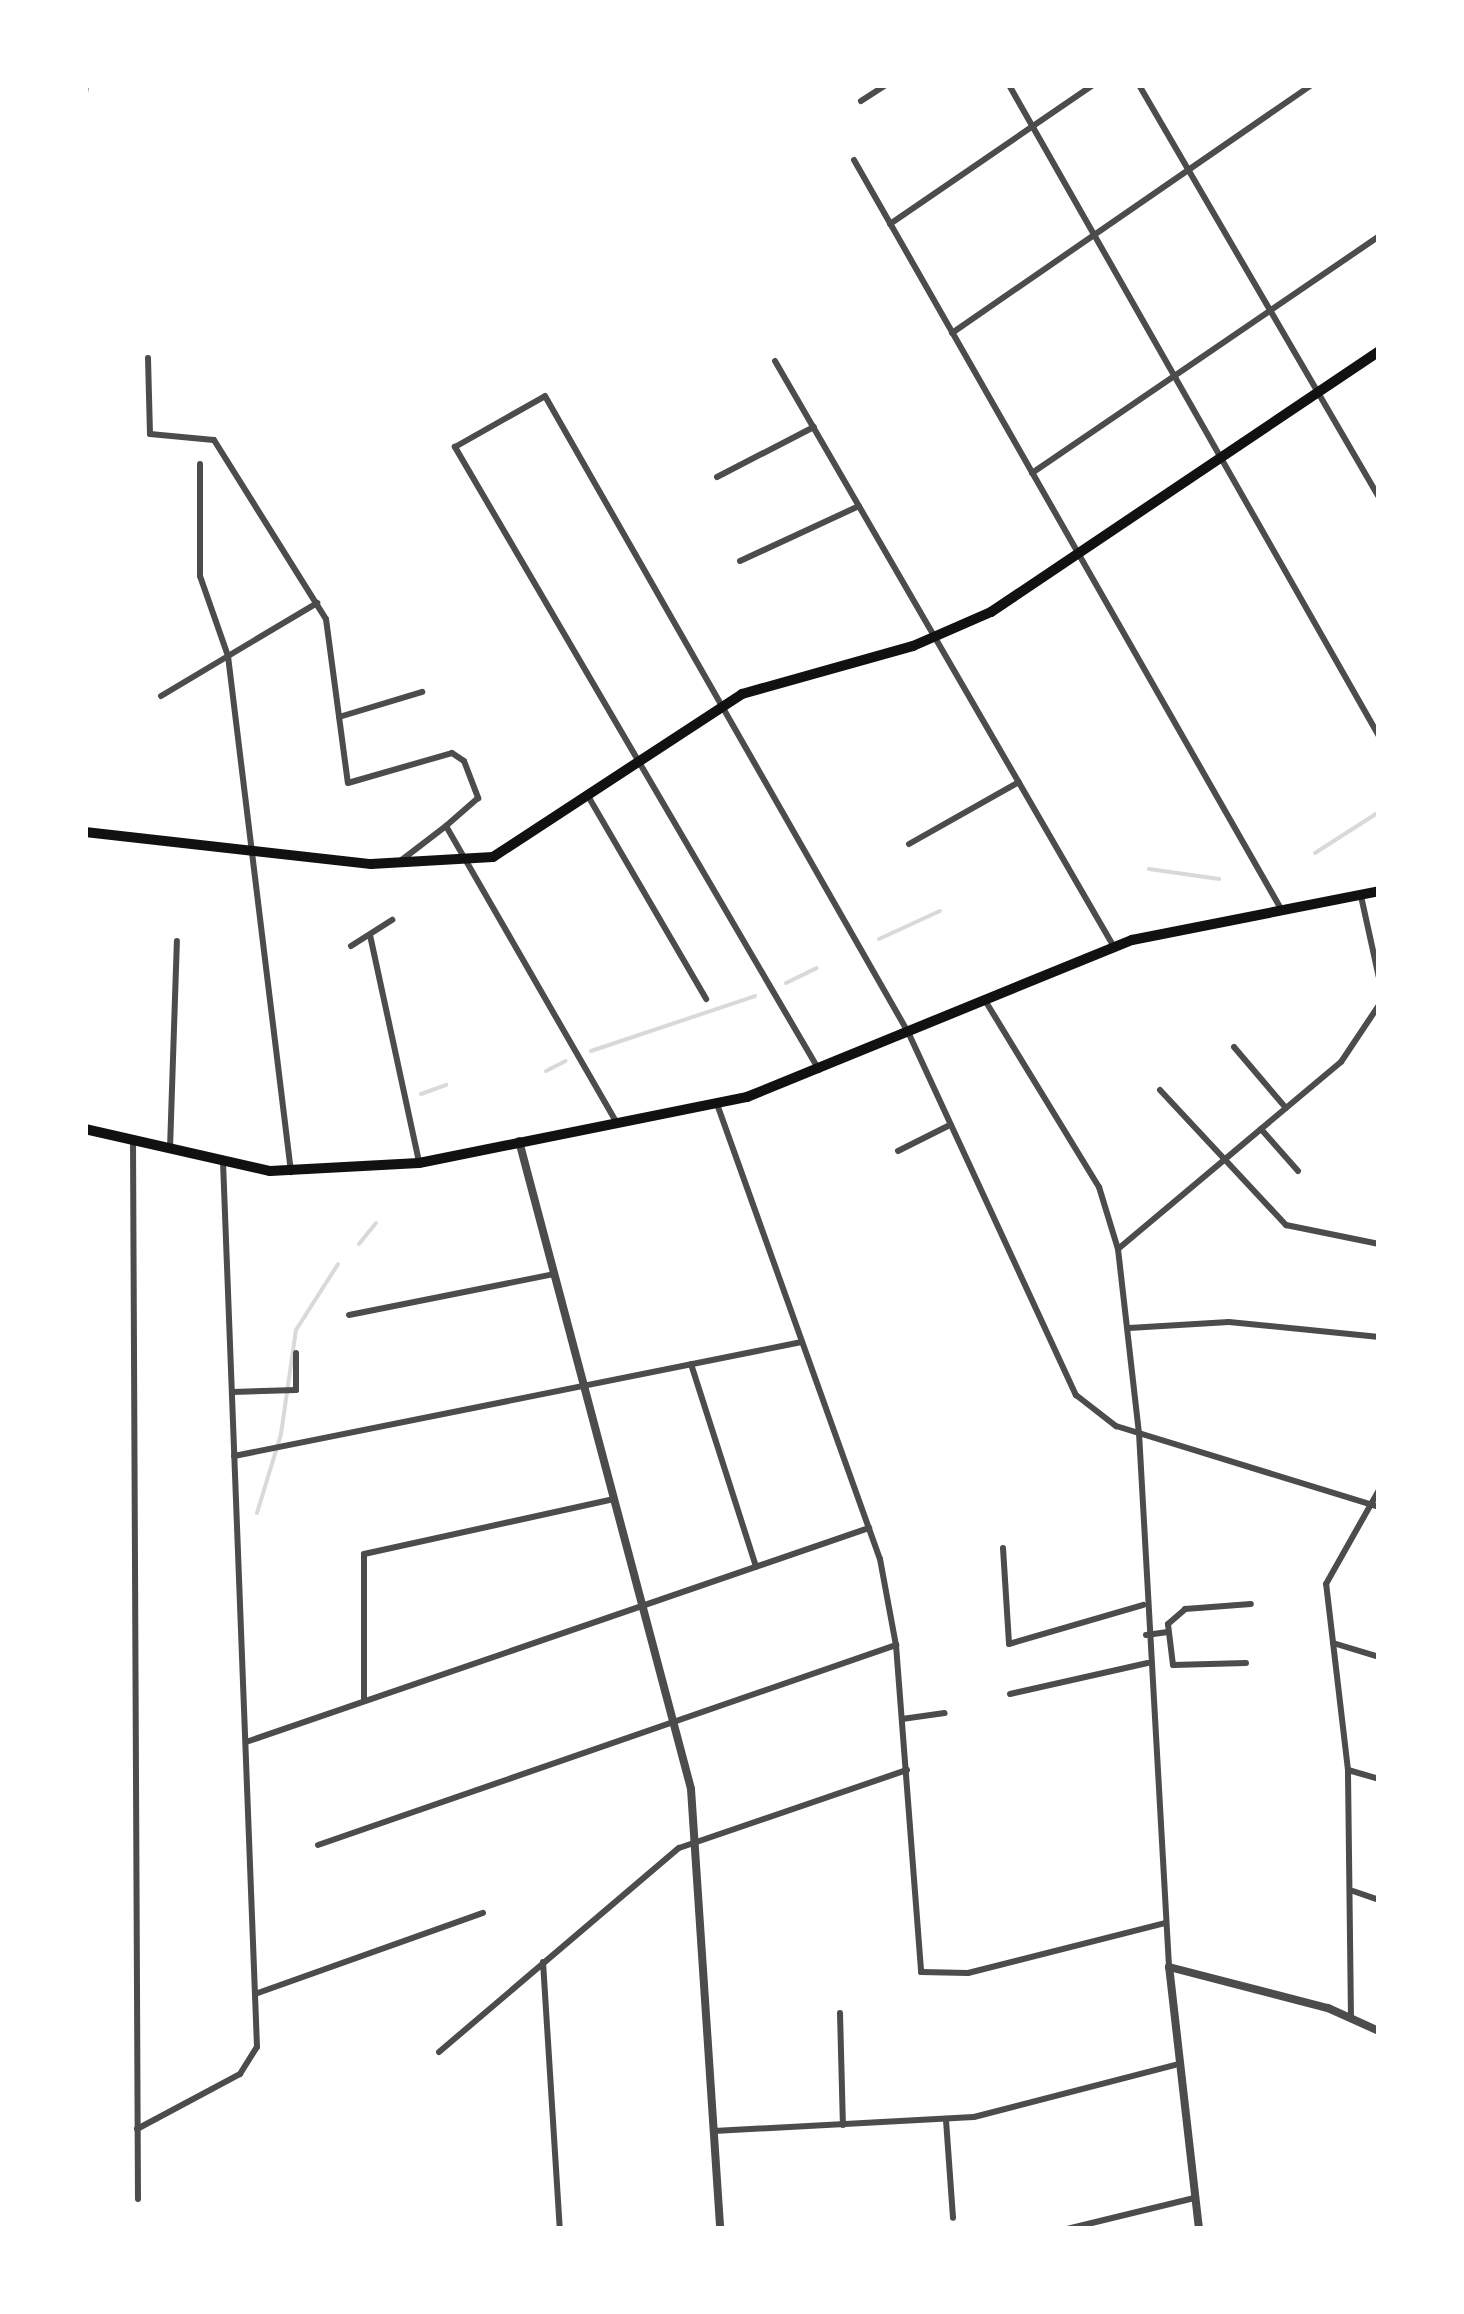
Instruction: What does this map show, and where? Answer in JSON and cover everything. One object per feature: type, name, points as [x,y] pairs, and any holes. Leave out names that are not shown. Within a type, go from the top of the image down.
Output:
[{"type":"main road","points":[[85,832],[397,864],[467,863],[506,851],[722,705],[936,638],[1078,555],[1379,351]]},
{"type":"main road","points":[[85,1129],[223,1164],[291,1173],[419,1163],[717,1104],[820,1072],[1114,947],[1379,890]]},
{"type":"street","points":[[85,92],[86,85]]},
{"type":"street","points":[[862,102],[886,85]]},
{"type":"street","points":[[1009,85],[1379,736]]},
{"type":"street","points":[[890,224],[1093,85]]},
{"type":"street","points":[[1138,85],[1379,496]]},
{"type":"street","points":[[952,333],[1312,85]]},
{"type":"street","points":[[854,160],[1281,909]]},
{"type":"street","points":[[1032,473],[1379,236]]},
{"type":"street","points":[[148,358],[150,434],[214,440],[317,603],[333,642],[348,783],[459,754],[478,798],[397,864]]},
{"type":"street","points":[[775,361],[1114,947]]},
{"type":"street","points":[[820,1072],[455,446],[546,396],[908,1034],[1069,1384],[1094,1414],[1139,1433],[1375,1506]]},
{"type":"street","points":[[717,477],[814,427]]},
{"type":"street","points":[[200,464],[200,576],[228,656],[291,1173]]},
{"type":"street","points":[[740,561],[859,506]]},
{"type":"street","points":[[161,696],[317,603]]},
{"type":"street","points":[[338,717],[422,692]]},
{"type":"street","points":[[909,844],[1019,782]]},
{"type":"street","points":[[588,796],[706,999]]},
{"type":"street","points":[[446,826],[616,1124]]},
{"type":"street","points":[[1360,896],[1379,978]]},
{"type":"street","points":[[351,946],[392,920]]},
{"type":"street","points":[[370,935],[419,1163]]},
{"type":"street","points":[[170,1150],[177,941]]},
{"type":"street","points":[[986,1002],[1100,1186],[1118,1249],[1139,1433],[1142,1605],[1175,2064],[1199,2229]]},
{"type":"street","points":[[1118,1249],[1352,1051],[1379,1005]]},
{"type":"street","points":[[1234,1047],[1286,1108]]},
{"type":"street","points":[[1160,1090],[1223,1162],[1286,1225],[1379,1244]]},
{"type":"street","points":[[717,1104],[869,1528],[896,1645],[921,1972],[968,1973],[1165,1924]]},
{"type":"street","points":[[898,1151],[950,1125]]},
{"type":"street","points":[[1262,1129],[1298,1171]]},
{"type":"street","points":[[132,1142],[138,2198]]},
{"type":"street","points":[[519,1142],[676,1721],[695,1840],[720,2229]]},
{"type":"street","points":[[137,2129],[253,2063],[255,1994],[223,1164]]},
{"type":"street","points":[[349,1315],[555,1274]]},
{"type":"street","points":[[1130,1328],[1229,1322],[1379,1337]]},
{"type":"street","points":[[234,1456],[802,1342]]},
{"type":"street","points":[[232,1392],[287,1391],[296,1353]]},
{"type":"street","points":[[691,1364],[756,1567]]},
{"type":"street","points":[[1351,2019],[1348,1770],[1327,1576],[1375,1506],[1379,1490]]},
{"type":"street","points":[[364,1701],[364,1554],[616,1499]]},
{"type":"street","points":[[246,1742],[869,1528]]},
{"type":"street","points":[[1003,1548],[1009,1644],[1142,1605]]},
{"type":"street","points":[[1246,1663],[1180,1669],[1169,1659],[1168,1632],[1186,1609],[1252,1604]]},
{"type":"street","points":[[1146,1634],[1168,1632]]},
{"type":"street","points":[[1333,1643],[1379,1658]]},
{"type":"street","points":[[318,1846],[896,1645]]},
{"type":"street","points":[[1010,1694],[1148,1663]]},
{"type":"street","points":[[902,1719],[945,1713]]},
{"type":"street","points":[[440,2052],[543,1962],[695,1840],[906,1770]]},
{"type":"street","points":[[1348,1770],[1379,1780]]},
{"type":"street","points":[[1352,1891],[1379,1900]]},
{"type":"street","points":[[255,1994],[483,1913]]},
{"type":"street","points":[[543,1962],[560,2229]]},
{"type":"street","points":[[1168,1966],[1351,2019],[1379,2031]]},
{"type":"street","points":[[840,2013],[843,2125]]},
{"type":"street","points":[[714,2131],[946,2120],[1175,2064]]},
{"type":"street","points":[[946,2120],[952,2218]]},
{"type":"street","points":[[1067,2229],[1194,2198]]},
{"type":"waterway","points":[[1315,853],[1379,812]]},
{"type":"waterway","points":[[1149,869],[1219,879]]},
{"type":"waterway","points":[[879,939],[940,911]]},
{"type":"waterway","points":[[786,983],[817,968]]},
{"type":"waterway","points":[[591,1051],[755,996]]},
{"type":"waterway","points":[[546,1071],[566,1061]]},
{"type":"waterway","points":[[421,1094],[446,1085]]},
{"type":"waterway","points":[[359,1244],[376,1223]]},
{"type":"waterway","points":[[257,1513],[281,1434],[296,1330],[338,1264]]}]
